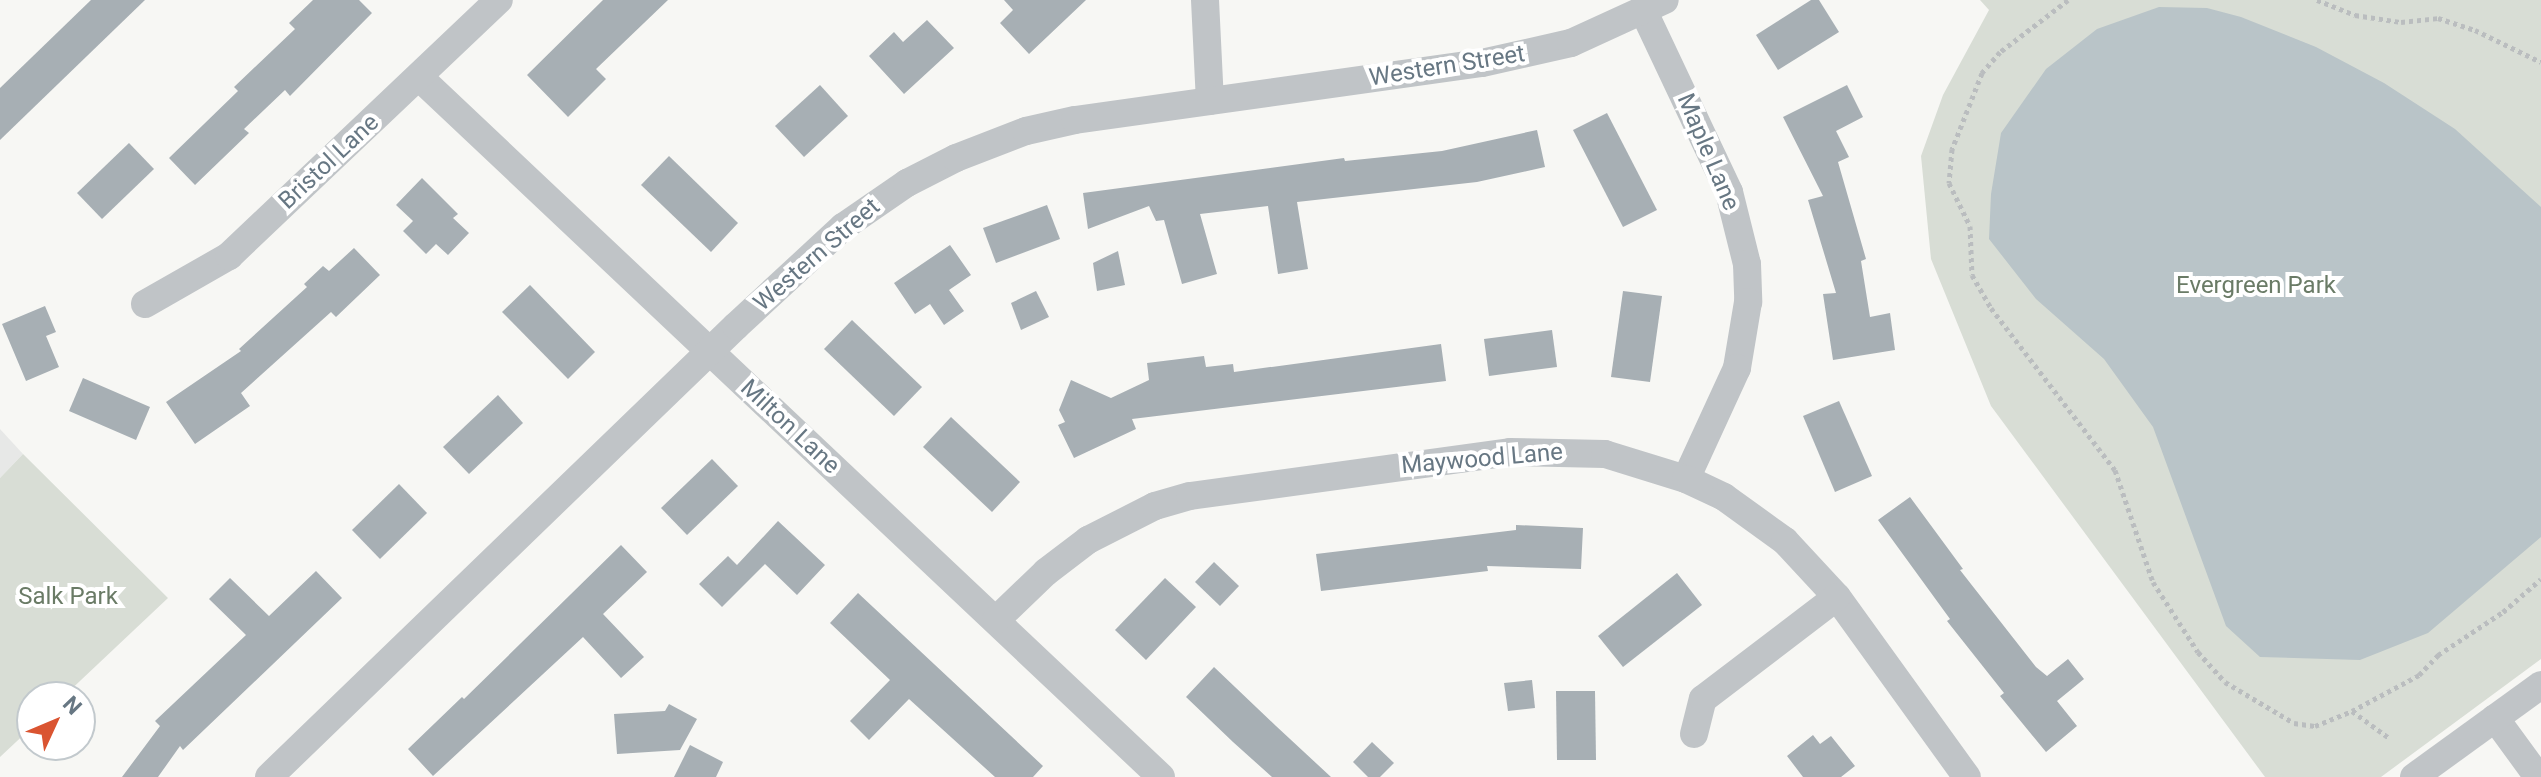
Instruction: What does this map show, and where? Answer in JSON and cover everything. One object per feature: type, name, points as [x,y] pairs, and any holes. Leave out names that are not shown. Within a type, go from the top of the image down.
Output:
[{"type":"street","name":"Bristol Lane","points":[[145,304],[229,256],[499,0]]},
{"type":"street","points":[[1205,0],[1210,101]]},
{"type":"street","name":"Western Street","points":[[269,777],[709,351],[843,227],[919,176],[1026,131],[1075,120],[1482,63],[1571,43],[1654,6]]},
{"type":"street","name":"Maple Lane","points":[[1654,6],[1729,192],[1747,264],[1748,302],[1737,368],[1686,479]]},
{"type":"street","name":"Milton Lane","points":[[419,77],[1161,777]]},
{"type":"street","name":"Maywood Lane","points":[[996,620],[1063,557],[1088,540],[1155,506],[1190,496],[1231,488],[1537,450],[1605,454],[1686,479],[1724,497],[1768,527],[1837,597],[1967,777]]},
{"type":"street","points":[[1694,734],[1703,699],[1837,597]]},
{"type":"street","points":[[2414,777],[2541,685]]},
{"type":"street","points":[[2495,718],[2538,777]]},
{"type":"path","points":[[2068,0],[2000,52],[1982,73],[1962,116],[1952,149],[1949,183],[1970,226],[1972,275],[1991,308],[2115,470],[2153,582],[2198,652],[2225,682],[2294,723],[2315,726],[2352,711],[2419,675],[2438,655],[2503,612],[2541,579]]},
{"type":"path","points":[[2317,0],[2355,15],[2401,22],[2438,18],[2475,30],[2541,62]]},
{"type":"path","points":[[2352,711],[2389,738]]},
{"type":"shaded area","name":"Evergreen Park","points":[[2159,7],[2207,8],[2241,17],[2316,47],[2384,83],[2455,129],[2541,207],[2541,537],[2428,633],[2360,660],[2260,657],[2226,626],[2153,427],[2104,359],[2036,299],[1989,239],[1991,194],[2001,133],[2046,69],[2097,29]]},
{"type":"shaded area","points":[[0,429],[23,454],[0,478]]},
{"type":"green space","name":"Evergreen Park","points":[[1980,0],[2541,0],[2541,659],[2381,777],[2265,777],[1991,406],[1931,259],[1921,156],[1943,95],[1989,10]]},
{"type":"green space","name":"Salk Park","points":[[23,454],[168,598],[80,681],[16,681],[16,742],[0,757],[0,478]]},
{"type":"building","points":[[91,0],[145,0],[0,140],[0,88]]},
{"type":"building","points":[[313,0],[359,0],[372,13],[290,96],[285,90],[244,129],[249,133],[195,185],[169,158],[238,91],[234,87],[295,29],[289,23]]},
{"type":"building","points":[[603,0],[668,0],[596,69],[606,79],[568,117],[527,75]]},
{"type":"building","points":[[1004,0],[1086,0],[1029,54],[1000,23],[1013,10]]},
{"type":"building","points":[[1811,0],[1819,0],[1839,32],[1778,70],[1756,35]]},
{"type":"building","points":[[927,20],[954,48],[904,94],[869,56],[894,32],[903,42]]},
{"type":"building","points":[[820,85],[848,116],[804,157],[775,126]]},
{"type":"building","points":[[1847,85],[1863,117],[1836,131],[1849,157],[1838,162],[1866,259],[1861,261],[1870,317],[1890,313],[1895,350],[1833,360],[1823,294],[1836,293],[1808,200],[1823,196],[1783,117]]},
{"type":"building","points":[[1607,113],[1657,210],[1623,227],[1573,130]]},
{"type":"building","points":[[1537,130],[1545,167],[1477,182],[1297,202],[1308,269],[1278,274],[1268,206],[1200,214],[1217,274],[1182,284],[1164,220],[1156,221],[1149,206],[1088,229],[1083,193],[1344,158],[1345,161],[1442,151]]},
{"type":"building","points":[[129,143],[154,169],[102,219],[77,193]]},
{"type":"building","points":[[669,156],[738,223],[711,252],[641,185]]},
{"type":"building","points":[[422,178],[458,214],[453,218],[469,233],[448,255],[436,244],[426,254],[403,231],[413,221],[396,205]]},
{"type":"building","points":[[1047,205],[1060,239],[996,263],[983,228]]},
{"type":"building","points":[[950,245],[971,275],[949,290],[964,311],[944,325],[930,304],[915,314],[894,283]]},
{"type":"building","points":[[354,248],[380,275],[336,317],[331,312],[241,393],[250,406],[195,444],[166,402],[241,351],[239,349],[307,287],[304,284],[323,266],[329,271]]},
{"type":"building","points":[[1118,251],[1125,285],[1097,291],[1093,263]]},
{"type":"building","points":[[530,285],[595,352],[568,379],[502,312]]},
{"type":"building","points":[[1036,291],[1049,317],[1021,330],[1011,303]]},
{"type":"building","points":[[1623,291],[1662,296],[1650,382],[1611,377]]},
{"type":"building","points":[[45,306],[56,332],[46,336],[59,367],[26,381],[2,324]]},
{"type":"building","points":[[852,320],[922,387],[894,416],[824,349]]},
{"type":"building","points":[[1552,330],[1557,367],[1489,376],[1484,339]]},
{"type":"building","points":[[1441,344],[1446,381],[1132,419],[1136,429],[1074,458],[1058,425],[1065,422],[1059,410],[1071,380],[1111,398],[1149,380],[1147,363],[1204,356],[1206,367],[1233,364],[1234,372]]},
{"type":"building","points":[[83,378],[150,407],[136,440],[69,411]]},
{"type":"building","points":[[498,395],[523,423],[469,474],[443,447]]},
{"type":"building","points":[[1839,401],[1872,476],[1835,492],[1803,416]]},
{"type":"building","points":[[951,417],[1020,482],[992,512],[923,447]]},
{"type":"building","points":[[712,459],[738,486],[687,535],[661,508]]},
{"type":"building","points":[[399,484],[427,513],[380,559],[352,530]]},
{"type":"building","points":[[1910,497],[1963,569],[1960,570],[2036,667],[2047,676],[2068,659],[2084,679],[2057,701],[2077,726],[2046,752],[2000,696],[2004,693],[1947,621],[1950,619],[1878,520]]},
{"type":"building","points":[[778,521],[825,565],[797,595],[765,564],[722,607],[699,584],[728,556],[737,565]]},
{"type":"building","points":[[1516,525],[1583,528],[1581,569],[1487,566],[1488,571],[1321,591],[1316,554],[1516,530]]},
{"type":"building","points":[[621,545],[647,572],[603,614],[644,657],[621,678],[583,637],[433,776],[408,749],[462,697],[464,699]]},
{"type":"building","points":[[1214,562],[1239,586],[1220,606],[1195,582]]},
{"type":"building","points":[[316,571],[342,598],[183,750],[180,746],[158,777],[122,777],[160,726],[155,721],[246,635],[209,599],[230,578],[269,616]]},
{"type":"building","points":[[1677,573],[1702,605],[1623,667],[1598,636]]},
{"type":"building","points":[[1165,578],[1196,607],[1146,660],[1115,630]]},
{"type":"building","points":[[858,593],[1043,766],[1033,777],[995,777],[909,699],[869,740],[850,721],[890,680],[830,623]]},
{"type":"building","points":[[1214,667],[1331,777],[1272,777],[1233,742],[1186,697]]},
{"type":"building","points":[[1532,680],[1535,708],[1508,711],[1504,683]]},
{"type":"building","points":[[1556,691],[1595,691],[1596,760],[1557,760]]},
{"type":"building","points":[[669,704],[697,719],[680,750],[617,754],[614,714],[665,711]]},
{"type":"building","points":[[1813,735],[1820,744],[1831,736],[1855,766],[1841,777],[1803,777],[1787,756]]},
{"type":"building","points":[[1372,742],[1394,763],[1380,777],[1368,777],[1353,762]]},
{"type":"building","points":[[690,745],[723,762],[716,777],[674,777]]}]
